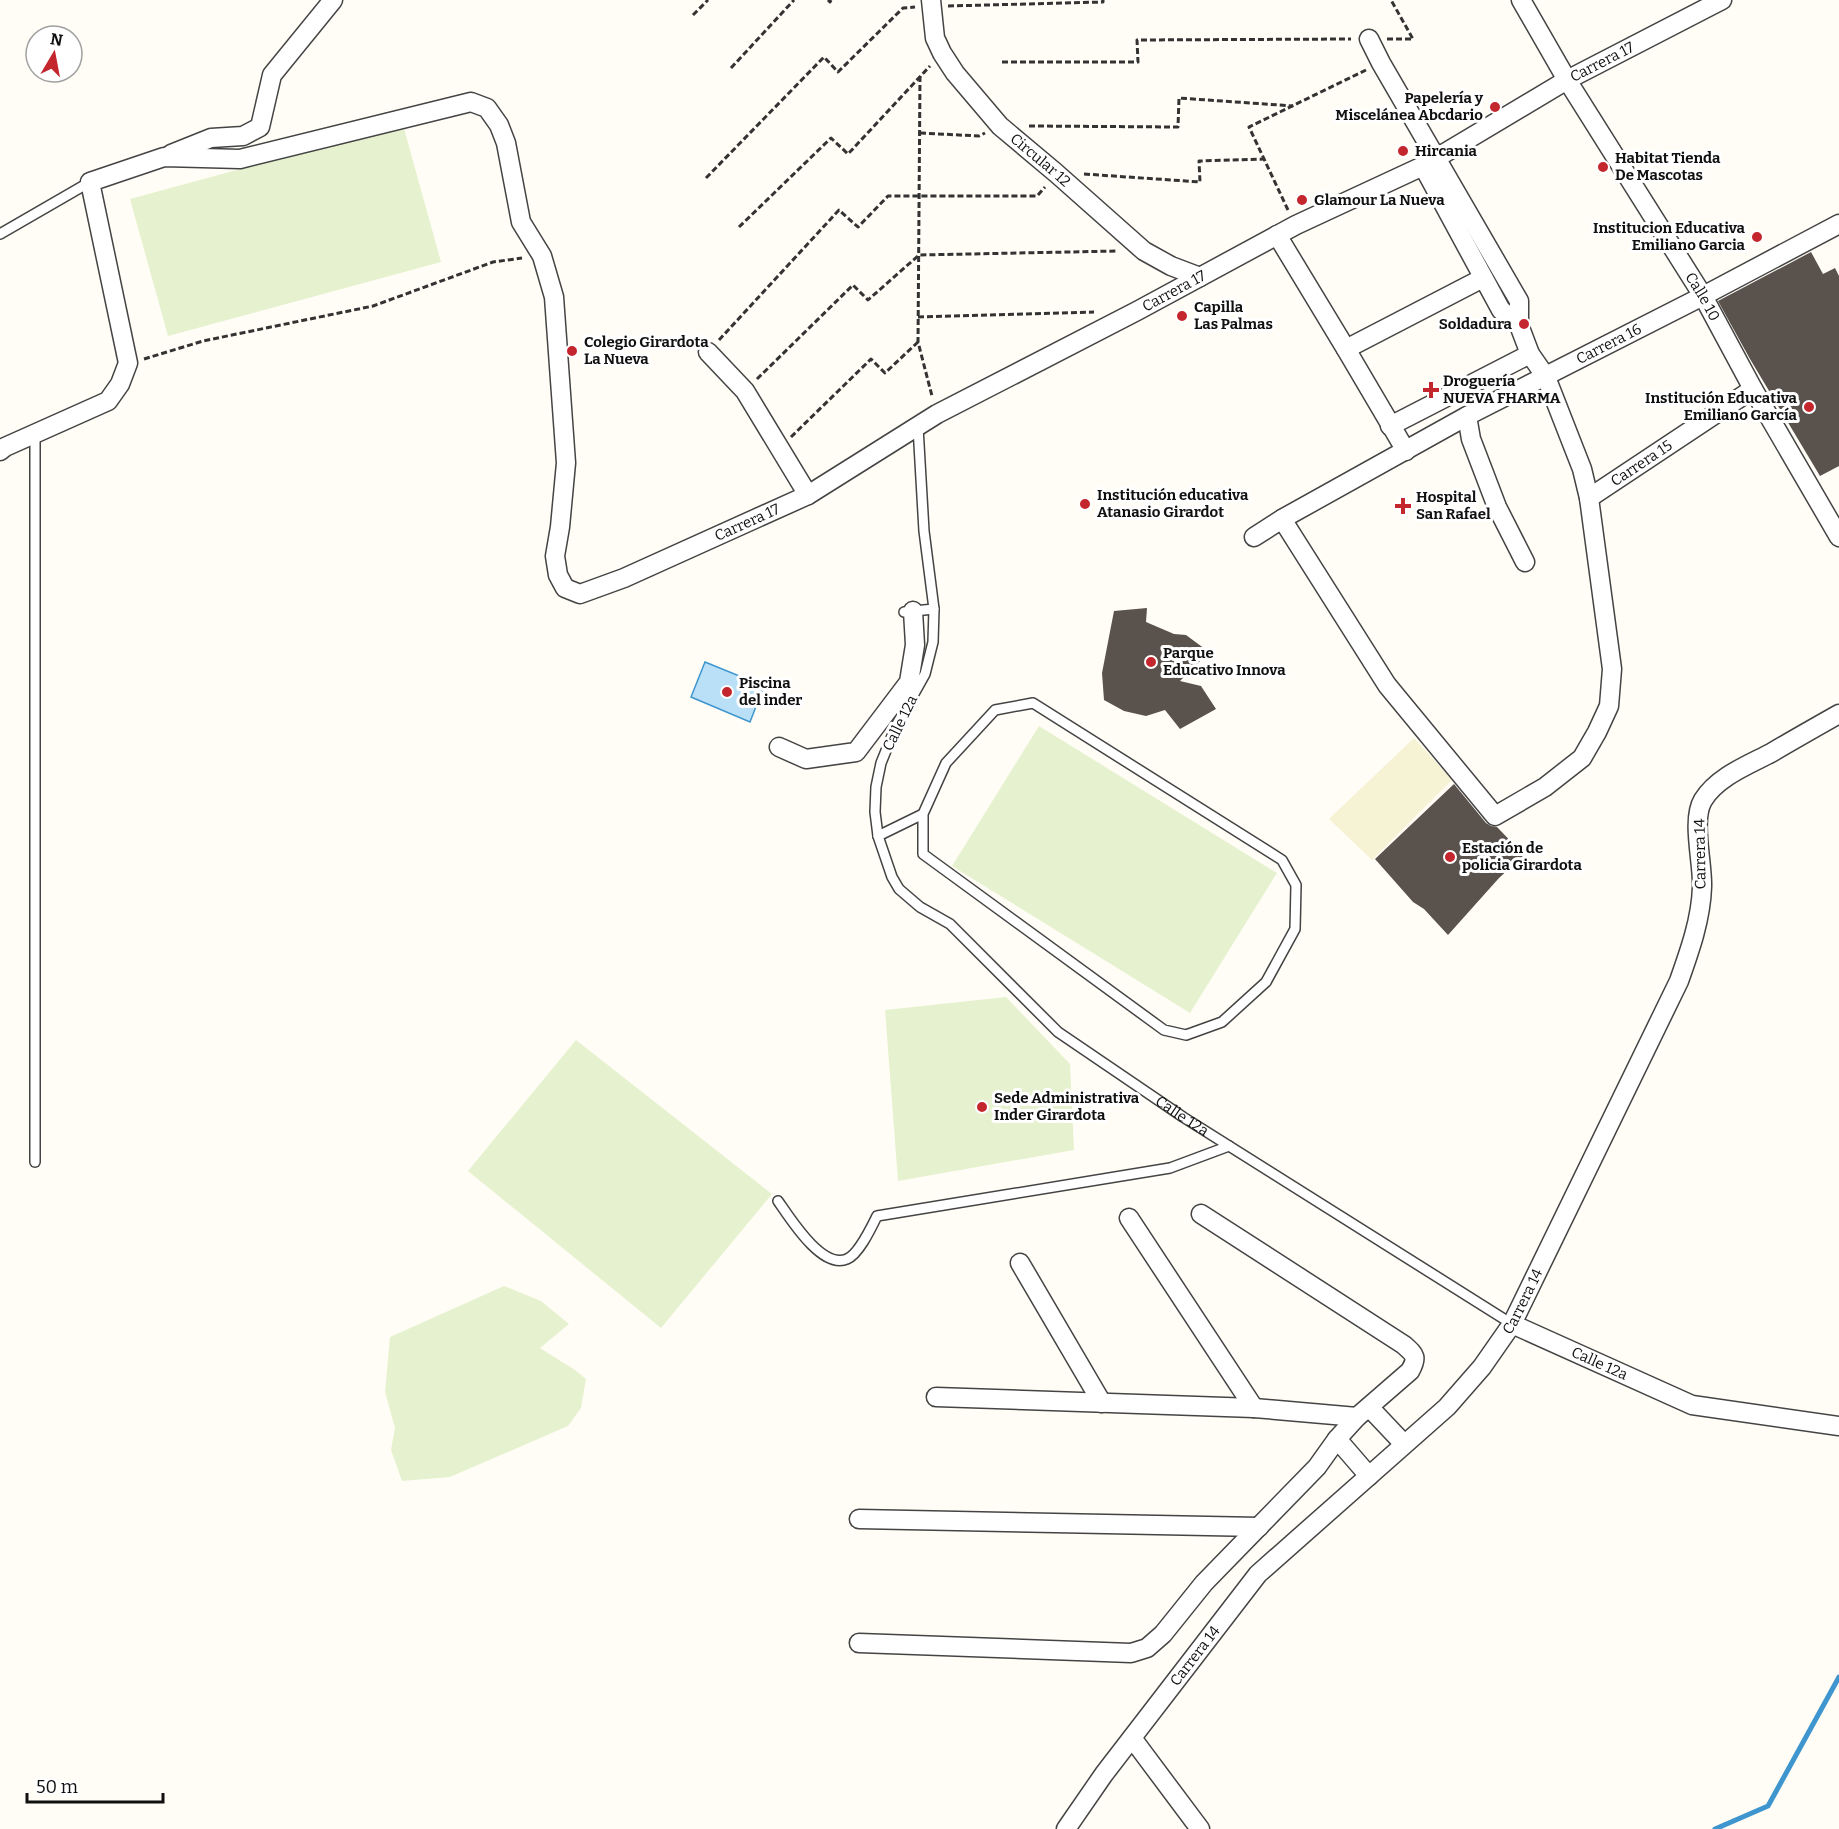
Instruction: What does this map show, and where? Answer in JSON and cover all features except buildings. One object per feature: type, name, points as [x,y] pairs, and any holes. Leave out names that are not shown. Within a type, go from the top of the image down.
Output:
[{"type":"street","points":[[0,451],[108,401],[120,384],[128,363],[90,182],[211,138],[243,135],[260,128],[272,75],[333,0]]},
{"type":"street","name":"Calle 10","points":[[1521,0],[1567,80],[1703,296],[1753,389],[1839,537]]},
{"type":"street","name":"Carrera 17","points":[[164,157],[240,159],[471,102],[487,108],[499,125],[506,143],[521,222],[542,256],[554,297],[566,463],[555,556],[558,575],[565,588],[580,594],[624,578],[808,495],[937,414],[1296,225],[1430,162],[1567,80],[1722,0]]},
{"type":"street","name":"Circular 12","points":[[931,3],[935,38],[942,53],[955,73],[1000,126],[1144,250],[1171,266],[1200,277]]},
{"type":"street","points":[[1369,39],[1430,162],[1483,278],[1501,310],[1519,325]]},
{"type":"street","points":[[1282,519],[1387,686],[1496,816],[1545,787],[1582,758],[1609,706],[1612,669],[1589,498],[1582,469],[1546,377],[1530,354],[1519,325],[1518,301],[1430,162]]},
{"type":"street","name":"Carrera 16","points":[[1254,537],[1282,519],[1467,416],[1839,224]]},
{"type":"street","points":[[1277,235],[1406,451]]},
{"type":"street","points":[[1346,349],[1483,278]]},
{"type":"street","points":[[708,352],[745,391],[808,495]]},
{"type":"street","points":[[1390,426],[1530,354]]},
{"type":"street","name":"Carrera 15","points":[[1589,498],[1753,389]]},
{"type":"street","points":[[1467,416],[1471,439],[1497,507],[1525,562]]},
{"type":"street","points":[[779,747],[806,759],[856,752],[909,682],[915,645],[908,612]]},
{"type":"street","name":"Carrera 14","points":[[1066,1829],[1104,1774],[1258,1574],[1447,1407],[1482,1367],[1512,1324],[1679,981],[1690,951],[1702,887],[1698,820],[1702,802],[1714,787],[1736,772],[1839,714]]},
{"type":"street","points":[[859,1642],[1131,1653],[1147,1648],[1163,1634],[1204,1583],[1317,1467],[1337,1439],[1363,1412],[1410,1371],[1415,1362],[1414,1354],[1404,1345],[1201,1214]]},
{"type":"street","points":[[1129,1218],[1254,1408]]},
{"type":"street","points":[[1020,1263],[1102,1402]]},
{"type":"street","name":"Calle 12a","points":[[1512,1324],[1692,1405],[1839,1426]]},
{"type":"street","points":[[936,1397],[1363,1412],[1404,1444]]},
{"type":"street","points":[[1337,1439],[1369,1476]]},
{"type":"street","points":[[859,1519],[1259,1527]]},
{"type":"street","points":[[1132,1738],[1200,1829]]},
{"type":"lane","points":[[0,234],[90,182]]},
{"type":"lane","name":"Calle 12a","points":[[918,427],[924,531],[934,609],[933,642],[925,674],[896,726],[881,763],[876,787],[875,812],[878,836],[892,877],[899,889],[920,907],[950,924],[1058,1032],[1228,1146],[1512,1324]]},
{"type":"lane","points":[[35,433],[35,1162]]},
{"type":"lane","points":[[908,612],[934,609]]},
{"type":"lane","points":[[878,836],[923,814],[945,764],[994,710],[1033,703],[1282,860],[1296,885],[1295,929],[1266,982],[1222,1022],[1186,1035],[1164,1030],[923,854],[923,814]]},
{"type":"lane","points":[[778,1201],[812,1246],[832,1260],[846,1260],[867,1236],[877,1216],[1170,1167],[1228,1146]]},
{"type":"path","points":[[693,15],[708,0]]},
{"type":"path","points":[[731,68],[795,0]]},
{"type":"path","points":[[706,178],[824,57],[838,72],[903,8],[931,3],[1103,2],[1103,0]]},
{"type":"path","points":[[1002,62],[1138,62],[1137,40],[1413,39],[1391,0]]},
{"type":"path","points":[[739,227],[831,138],[848,154],[942,53]]},
{"type":"path","points":[[1296,225],[1249,127],[1381,63]]},
{"type":"path","points":[[920,76],[918,342],[937,414]]},
{"type":"path","points":[[920,133],[980,136],[1000,126],[1178,127],[1179,98],[1293,106]]},
{"type":"path","points":[[708,352],[839,210],[858,227],[888,196],[1037,196],[1056,172],[1200,182],[1199,161],[1264,159]]},
{"type":"path","points":[[745,391],[853,285],[868,300],[919,255],[1144,250]]},
{"type":"path","points":[[128,363],[203,341],[373,306],[493,262],[542,256]]},
{"type":"path","points":[[918,317],[1102,312]]},
{"type":"path","points":[[779,449],[871,359],[885,373],[918,342]]},
{"type":"shaded area","points":[[1414,738],[1452,780],[1372,860],[1329,819]]},
{"type":"green space","points":[[403,125],[441,262],[168,336],[130,199]]},
{"type":"green space","points":[[1039,726],[1277,873],[1190,1013],[952,866]]},
{"type":"green space","name":"Sede Administrativa Inder Girardota","points":[[1006,997],[1070,1064],[1074,1150],[898,1181],[885,1010]]},
{"type":"green space","points":[[576,1040],[772,1194],[661,1328],[468,1171]]},
{"type":"green space","points":[[504,1286],[541,1301],[569,1324],[540,1348],[586,1379],[581,1408],[568,1426],[450,1477],[402,1481],[391,1450],[395,1428],[385,1392],[390,1337]]},
{"type":"water","name":"Piscina del inder","points":[[705,662],[764,686],[750,722],[691,697]]},
{"type":"waterway","points":[[1715,1829],[1768,1806],[1839,1677]]},
{"type":"place","name":"Papelería y Miscelánea Abcdario","points":[[1495,107]]},
{"type":"place","name":"Hircania","points":[[1403,151]]},
{"type":"place","name":"Habitat Tienda De Mascotas","points":[[1603,167]]},
{"type":"place","name":"Glamour La Nueva","points":[[1302,200]]},
{"type":"place","name":"Institucion Educativa Emiliano Garcia","points":[[1757,237]]},
{"type":"place","name":"Capilla Las Palmas","points":[[1182,316]]},
{"type":"place","name":"Soldadura","points":[[1524,324]]},
{"type":"place","name":"Colegio Girardota La Nueva","points":[[572,351]]},
{"type":"place","name":"Droguería NUEVA FHARMA","points":[[1431,390]]},
{"type":"place","name":"Institución Educativa Emiliano García","points":[[1809,407]]},
{"type":"place","name":"Institución educativa Atanasio Girardot","points":[[1085,504]]},
{"type":"place","name":"Hospital San Rafael","points":[[1403,506]]},
{"type":"place","name":"Parque Educativo Innova","points":[[1151,662]]},
{"type":"place","name":"Piscina del inder","points":[[727,692]]},
{"type":"place","name":"Estación de policia Girardota","points":[[1450,857]]},
{"type":"place","name":"Sede Administrativa Inder Girardota","points":[[982,1107]]}]
